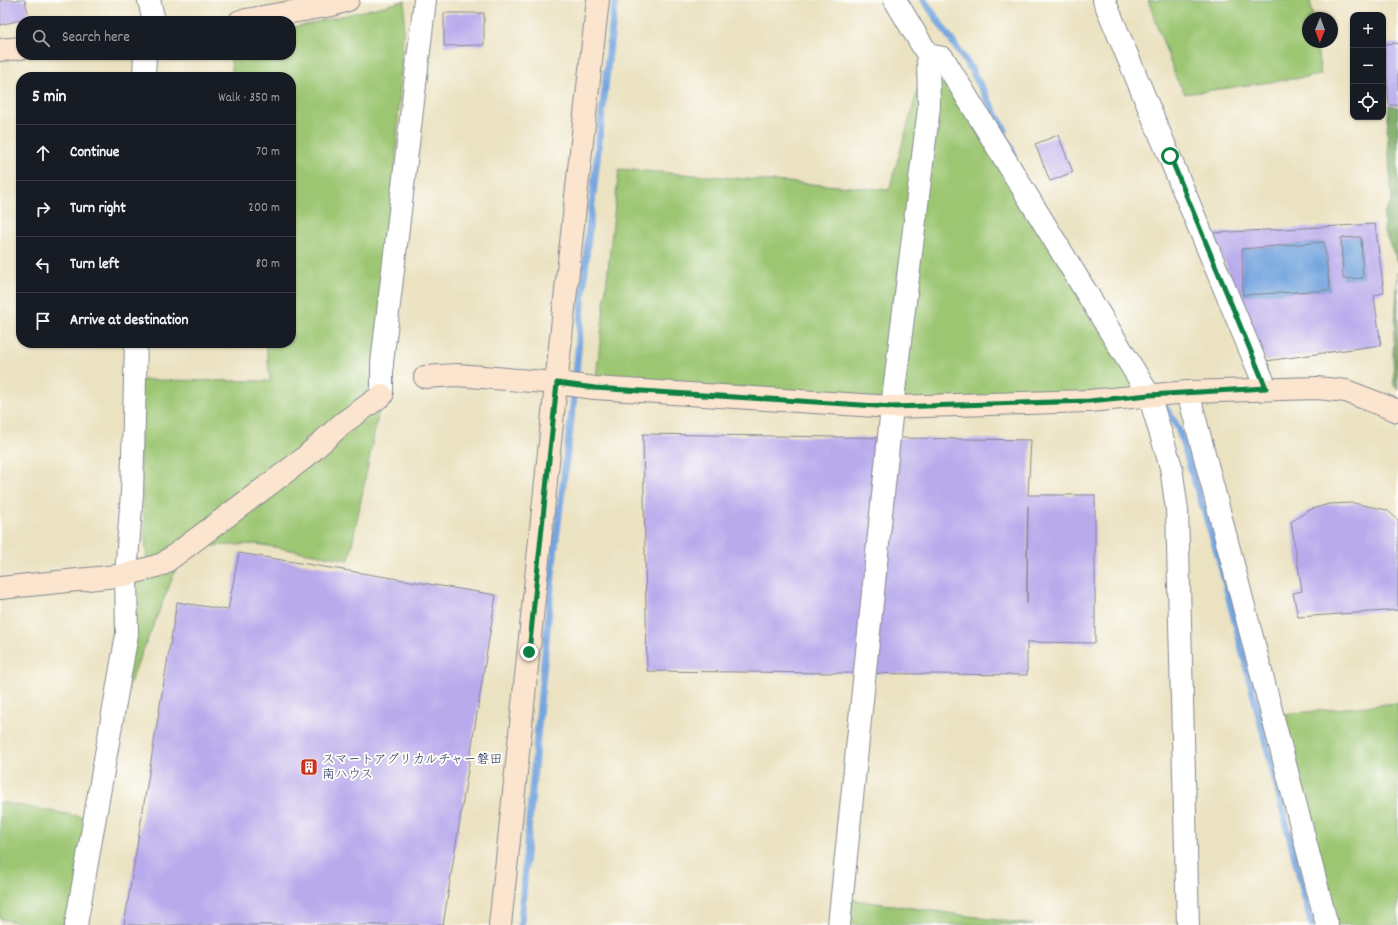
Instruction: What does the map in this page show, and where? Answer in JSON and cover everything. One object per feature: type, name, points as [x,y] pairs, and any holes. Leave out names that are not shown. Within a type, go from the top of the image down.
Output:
[{"type":"street","points":[[149,0],[153,16]]},
{"type":"street","points":[[266,16],[348,0]]},
{"type":"street","points":[[0,588],[126,575],[163,564],[303,460],[343,423],[382,395],[382,363],[425,0]]},
{"type":"street","points":[[500,925],[598,0]]},
{"type":"street","points":[[839,925],[892,407],[929,107],[928,55],[895,0]]},
{"type":"street","points":[[1104,0],[1266,388]]},
{"type":"street","points":[[0,50],[16,48]]},
{"type":"street","points":[[928,55],[943,58],[1149,395],[1172,467],[1177,510],[1188,925]]},
{"type":"street","points":[[144,72],[145,60]]},
{"type":"street","points":[[76,925],[127,634],[126,575],[132,493],[136,348]]},
{"type":"street","points":[[425,377],[457,375],[558,383],[590,388],[892,407],[1089,401],[1188,392],[1266,388],[1317,388],[1346,391],[1398,411]]},
{"type":"street","points":[[1188,392],[1326,925]]},
{"type":"green space","points":[[1148,0],[1310,0],[1312,12],[1302,12],[1302,48],[1317,48],[1321,75],[1185,94],[1176,78]]},
{"type":"green space","points":[[405,1],[382,395],[349,560],[256,544],[185,547],[110,732],[126,575],[147,565],[135,380],[270,381],[267,348],[296,348],[296,72],[232,72],[231,60],[296,60],[296,27]]},
{"type":"green space","points":[[928,55],[1149,395],[892,407],[595,388],[619,169],[889,190]]},
{"type":"green space","points":[[1389,105],[1398,107],[1398,262],[1384,232],[1384,213],[1392,201],[1387,131]]},
{"type":"green space","points":[[1398,272],[1398,390],[1394,386],[1393,354]]},
{"type":"green space","points":[[1398,703],[1398,925],[1328,925],[1283,714]]},
{"type":"green space","points":[[0,802],[95,819],[76,925],[31,925],[0,919]]},
{"type":"green space","points":[[841,898],[1033,925],[839,925]]},
{"type":"water","points":[[1361,237],[1363,278],[1343,279],[1341,238]]},
{"type":"water","points":[[1324,242],[1330,290],[1243,295],[1242,249]]},
{"type":"building","points":[[0,0],[25,0],[29,16],[16,16],[16,21],[0,25]]},
{"type":"building","points":[[444,13],[484,13],[484,45],[444,46]]},
{"type":"building","points":[[1398,43],[1398,105],[1389,105],[1386,68],[1386,44]]},
{"type":"building","points":[[1058,135],[1073,172],[1050,181],[1035,144]]},
{"type":"building","points":[[1375,224],[1384,292],[1374,296],[1381,345],[1266,361],[1212,233]],"holes":[[[1361,237],[1363,278],[1343,279],[1341,238]],[[1324,242],[1330,290],[1243,295],[1242,249]]]},
{"type":"building","points":[[643,434],[1031,440],[1028,495],[1095,495],[1095,643],[1027,642],[1027,675],[647,671]],"holes":[[[1028,506],[1027,604],[1027,535]]]},
{"type":"building","points":[[1353,503],[1387,510],[1398,520],[1398,610],[1298,617],[1293,593],[1302,591],[1291,522],[1309,510],[1329,504]]},
{"type":"building","name":"スマートアグリカルチャー磐田 南ハウス","points":[[239,553],[496,595],[443,925],[124,925],[177,602],[228,610]]},
{"type":"waterway","points":[[521,925],[525,866],[554,555],[574,397],[587,247],[615,0]]},
{"type":"waterway","points":[[924,0],[971,69],[1005,130],[1002,132],[1014,154]]},
{"type":"waterway","points":[[1160,398],[1178,428],[1218,555],[1312,925]]},
{"type":"place","name":"スマートアグリカルチャー磐田 南ハウス","points":[[309,767]]},
{"type":"route","points":[[529,652],[557,383],[595,388],[892,407],[1089,401],[1188,392],[1266,388],[1170,156]]}]
